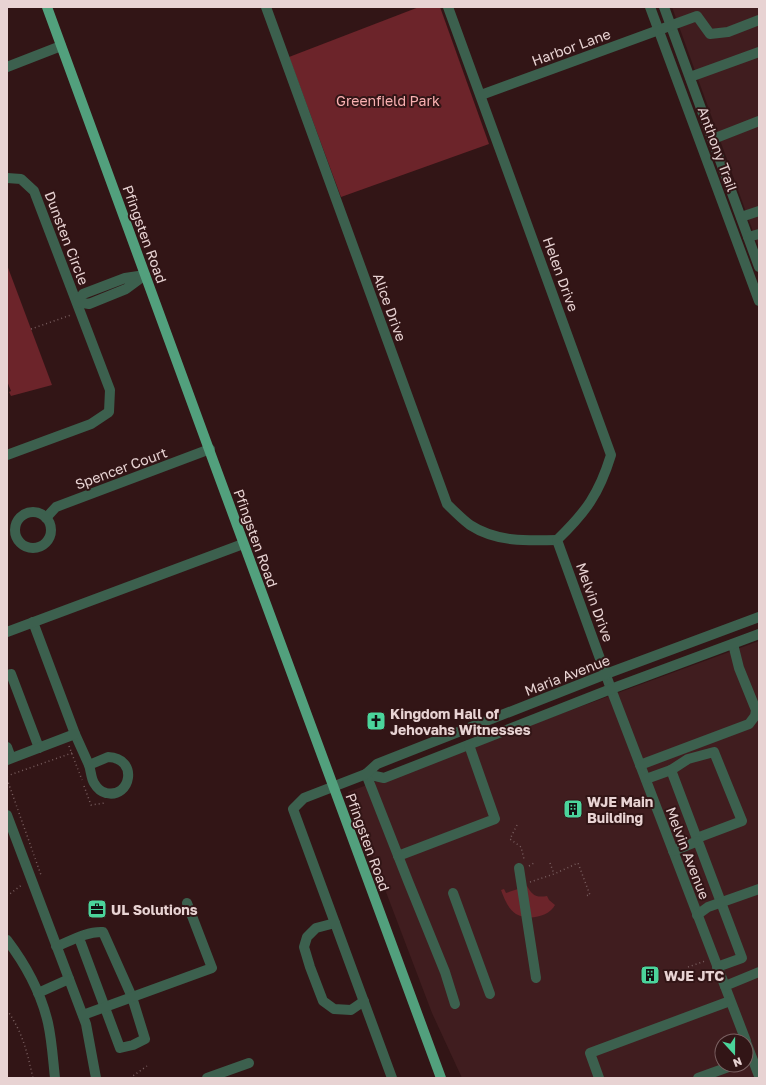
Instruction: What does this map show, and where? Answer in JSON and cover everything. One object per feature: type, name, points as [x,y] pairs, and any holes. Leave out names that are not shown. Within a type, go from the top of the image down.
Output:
[{"type":"main road","name":"Pfingsten Road","points":[[47,7],[210,450],[243,544],[442,1078]]},
{"type":"street","name":"Alice Drive","points":[[266,7],[447,504],[470,525],[496,537],[526,541],[557,540]]},
{"type":"street","name":"Helen Drive","points":[[448,7],[611,455],[604,477],[593,499],[577,520],[557,540]]},
{"type":"street","name":"Anthony Trail","points":[[650,7],[759,301]]},
{"type":"street","name":"Anthony Trail","points":[[664,7],[759,267]]},
{"type":"street","points":[[695,11],[710,34],[728,32],[759,20]]},
{"type":"street","name":"Harbor Lane","points":[[481,95],[671,26],[695,11]]},
{"type":"street","points":[[7,67],[61,46]]},
{"type":"street","points":[[690,77],[759,52]]},
{"type":"street","points":[[713,139],[759,122]]},
{"type":"street","name":"Dunsten Circle","points":[[7,178],[21,179],[34,191],[110,390],[109,412],[91,424],[7,455]]},
{"type":"street","points":[[741,217],[759,211]]},
{"type":"street","points":[[748,237],[759,234]]},
{"type":"street","name":"Dunsten Circle","points":[[77,302],[83,294],[125,278],[145,275]]},
{"type":"street","name":"Spencer Court","points":[[46,518],[56,507],[210,450]]},
{"type":"street","name":"Melvin Drive","points":[[557,540],[606,674]]},
{"type":"street","points":[[7,632],[243,544]]},
{"type":"street","name":"Maria Avenue","points":[[336,923],[293,810],[304,798],[366,774],[378,764],[606,674],[759,617]]},
{"type":"street","points":[[33,622],[75,734],[89,765]]},
{"type":"street","name":"Maria Avenue","points":[[366,774],[384,778],[611,689],[733,644],[758,638]]},
{"type":"street","points":[[640,765],[749,724],[753,720],[756,710],[739,668],[733,644]]},
{"type":"street","points":[[7,675],[11,674],[39,748]]},
{"type":"street","name":"Melvin Avenue","points":[[606,674],[743,1033]]},
{"type":"street","points":[[7,747],[9,759],[75,734]]},
{"type":"street","points":[[398,856],[495,819],[469,745]]},
{"type":"street","points":[[646,779],[671,770],[688,760],[714,752],[742,821],[673,851]]},
{"type":"street","points":[[671,770],[742,958],[716,962]]},
{"type":"street","points":[[366,774],[445,972],[455,1004]]},
{"type":"street","points":[[7,815],[83,1015],[96,1078]]},
{"type":"street","points":[[519,868],[536,978]]},
{"type":"street","points":[[697,915],[708,907],[759,889]]},
{"type":"street","points":[[453,893],[490,994]]},
{"type":"street","points":[[83,1015],[212,968],[187,903]]},
{"type":"street","points":[[364,1001],[351,1010],[334,1009],[322,1001],[304,947],[307,937],[316,928],[336,923],[392,1078]]},
{"type":"street","points":[[56,946],[96,931],[103,932],[132,997],[145,1039],[133,1045],[120,1048],[79,938]]},
{"type":"street","points":[[7,940],[28,970],[38,993],[48,1022],[55,1078]]},
{"type":"street","points":[[725,986],[759,972]]},
{"type":"street","points":[[38,993],[69,979]]},
{"type":"street","points":[[600,1078],[590,1054],[730,1001]]},
{"type":"street","points":[[207,1078],[249,1063]]},
{"type":"street","points":[[698,1078],[714,1072]]},
{"type":"path","points":[[32,330],[81,312]]},
{"type":"path","points":[[7,776],[72,753]]},
{"type":"path","points":[[7,779],[42,874]]},
{"type":"path","points":[[517,825],[510,839],[521,847],[527,867],[534,863]]},
{"type":"path","points":[[550,863],[554,874]]},
{"type":"path","points":[[527,883],[554,874],[578,863],[590,895],[584,896]]},
{"type":"path","points":[[688,967],[716,962]]},
{"type":"path","points":[[7,1010],[17,1025],[27,1051],[33,1078]]},
{"type":"path","points":[[130,1078],[147,1066]]},
{"type":"shaded area","points":[[672,7],[759,7],[759,248]]},
{"type":"shaded area","points":[[759,641],[759,1078],[462,1078],[432,1013],[348,792]]},
{"type":"green space","name":"Greenfield Park","points":[[419,7],[440,7],[489,144],[341,197],[289,57]]},
{"type":"green space","points":[[7,265],[52,385],[11,396],[9,392],[11,391],[7,381]]},
{"type":"green space","points":[[527,886],[535,895],[540,897],[547,896],[555,905],[552,909],[538,917],[521,916],[513,912],[501,890],[504,889],[506,893]]},
{"type":"place","name":"Kingdom Hall of Jehovahs Witnesses","points":[[376,721]]},
{"type":"place","name":"WJE Main Building","points":[[573,809]]},
{"type":"place","name":"UL Solutions","points":[[97,909]]},
{"type":"place","name":"WJE JTC","points":[[650,975]]}]
